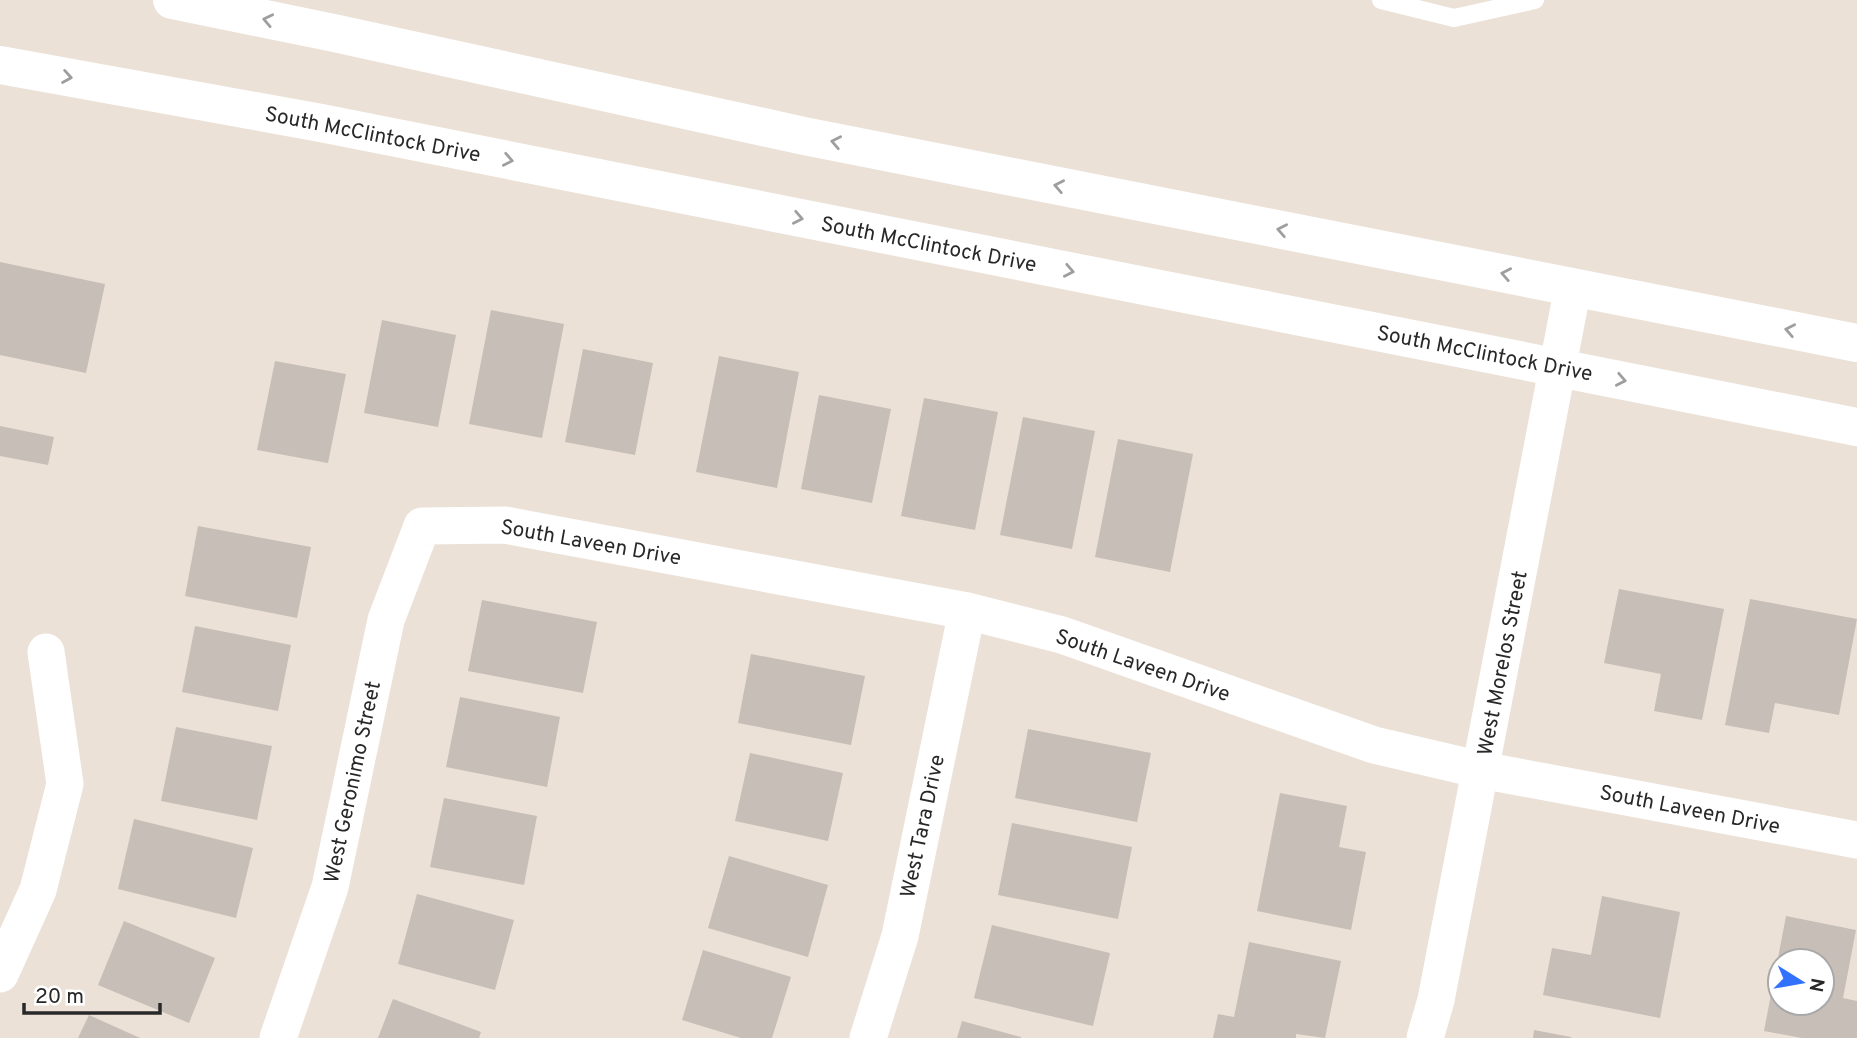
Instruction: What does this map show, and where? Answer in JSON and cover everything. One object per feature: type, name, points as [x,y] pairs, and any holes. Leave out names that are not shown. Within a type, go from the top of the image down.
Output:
[{"type":"main road","points":[[172,0],[804,136],[1857,343]]},
{"type":"main road","name":"South McClintock Drive","points":[[0,65],[321,123],[1857,427]]},
{"type":"street","name":"West Morelos Street","points":[[1425,1038],[1436,1000],[1573,287]]},
{"type":"street","name":"South Laveen Drive","points":[[422,526],[505,524],[967,611],[1062,635],[1374,745],[1481,770],[1857,840]]},
{"type":"street","name":"West Geronimo Street","points":[[278,1038],[330,887],[386,620],[422,526]]},
{"type":"street","name":"West Tara Drive","points":[[868,1038],[900,936],[967,611]]},
{"type":"street","points":[[0,974],[38,890],[65,784],[46,652]]},
{"type":"lane","points":[[1381,0],[1454,18],[1535,0]]},
{"type":"building","points":[[0,262],[105,284],[86,373],[0,355]]},
{"type":"building","points":[[491,310],[564,324],[542,438],[469,424]]},
{"type":"building","points":[[382,320],[456,335],[438,427],[364,413]]},
{"type":"building","points":[[583,349],[653,363],[635,455],[565,442]]},
{"type":"building","points":[[719,356],[799,372],[777,488],[696,472]]},
{"type":"building","points":[[275,361],[346,374],[328,463],[257,450]]},
{"type":"building","points":[[819,395],[891,409],[872,503],[801,489]]},
{"type":"building","points":[[924,398],[998,412],[975,530],[901,516]]},
{"type":"building","points":[[1023,417],[1095,431],[1072,549],[1000,535]]},
{"type":"building","points":[[0,426],[54,437],[48,465],[0,456]]},
{"type":"building","points":[[1118,439],[1193,454],[1170,572],[1095,557]]},
{"type":"building","points":[[198,526],[311,547],[297,618],[185,596]]},
{"type":"building","points":[[1619,589],[1724,609],[1702,720],[1654,711],[1661,674],[1604,663]]},
{"type":"building","points":[[1750,599],[1857,619],[1839,715],[1775,703],[1769,733],[1725,725]]},
{"type":"building","points":[[482,600],[597,622],[583,693],[468,671]]},
{"type":"building","points":[[195,626],[291,645],[278,711],[182,692]]},
{"type":"building","points":[[751,654],[865,676],[851,745],[738,723]]},
{"type":"building","points":[[460,697],[560,717],[547,787],[446,767]]},
{"type":"building","points":[[176,727],[272,746],[257,820],[161,801]]},
{"type":"building","points":[[1028,729],[1151,753],[1137,822],[1015,798]]},
{"type":"building","points":[[750,753],[843,773],[828,841],[735,821]]},
{"type":"building","points":[[1280,793],[1347,806],[1339,847],[1366,852],[1351,930],[1257,911]]},
{"type":"building","points":[[444,798],[537,816],[524,885],[430,867]]},
{"type":"building","points":[[134,819],[253,848],[236,918],[118,889]]},
{"type":"building","points":[[1012,823],[1132,847],[1118,919],[998,895]]},
{"type":"building","points":[[729,856],[828,885],[808,957],[708,928]]},
{"type":"building","points":[[417,894],[514,920],[495,990],[398,964]]},
{"type":"building","points":[[1602,896],[1680,912],[1660,1018],[1543,995],[1552,948],[1591,955]]},
{"type":"building","points":[[1786,916],[1856,930],[1843,998],[1857,1001],[1857,1038],[1802,1038],[1764,1031],[1767,1017],[1836,1017],[1836,947],[1780,947]]},
{"type":"building","points":[[124,921],[215,958],[189,1023],[98,985]]},
{"type":"building","points":[[992,925],[1110,953],[1093,1026],[974,998]]},
{"type":"building","points":[[1249,942],[1341,961],[1325,1038],[1296,1034],[1296,1038],[1213,1038],[1218,1014],[1234,1017]]},
{"type":"building","points":[[703,950],[791,977],[772,1038],[741,1038],[682,1020]]},
{"type":"building","points":[[393,999],[481,1032],[479,1038],[378,1038]]},
{"type":"building","points":[[89,1015],[140,1038],[78,1038]]},
{"type":"building","points":[[962,1021],[1021,1037],[1021,1038],[957,1038]]},
{"type":"building","points":[[1534,1030],[1571,1037],[1571,1038],[1533,1038]]}]
